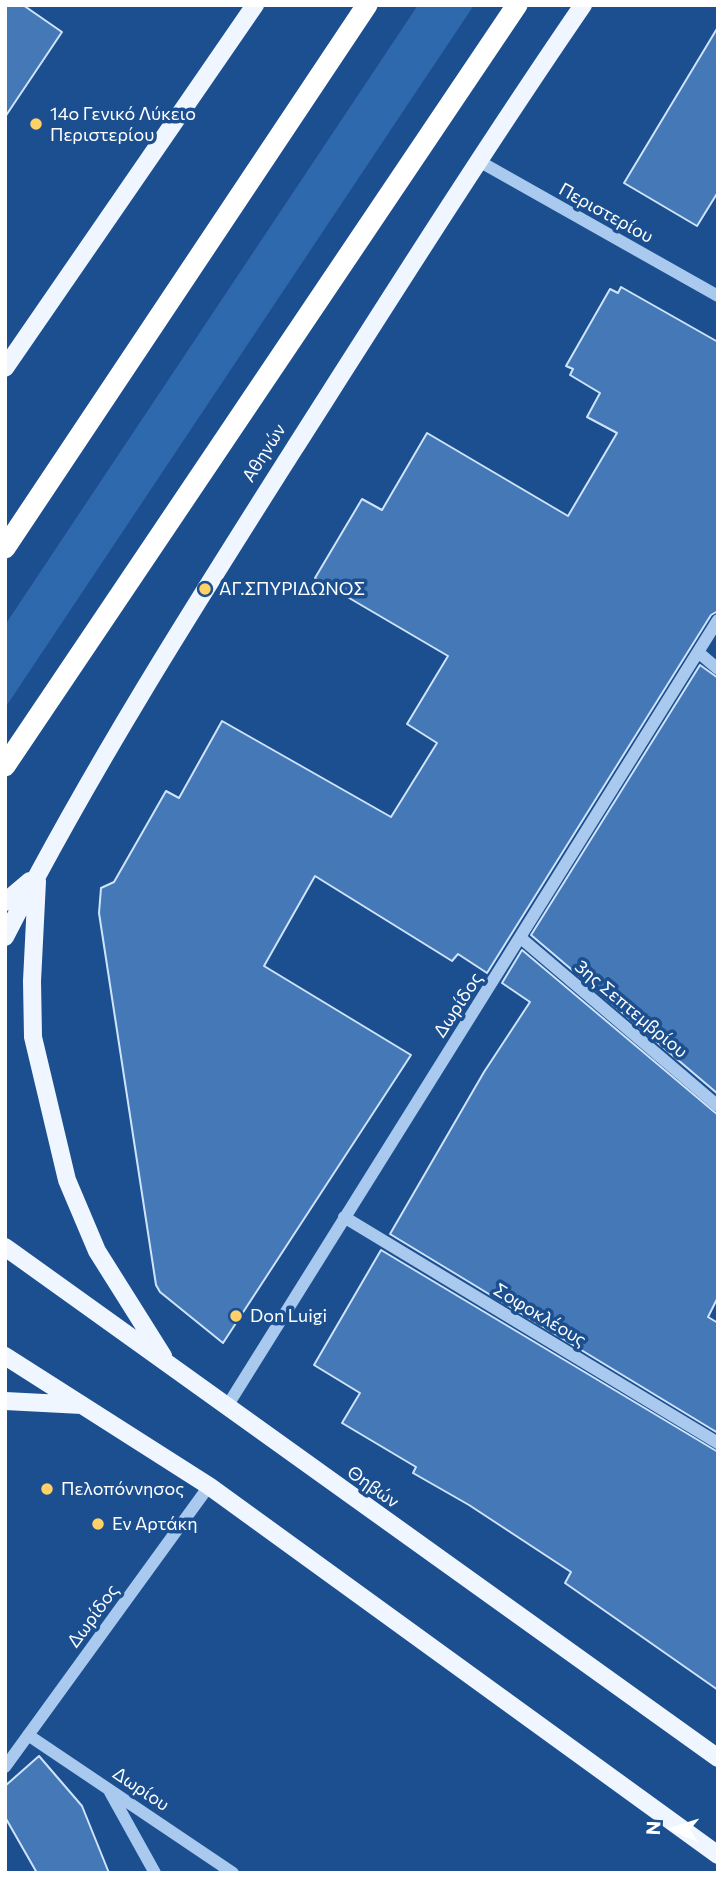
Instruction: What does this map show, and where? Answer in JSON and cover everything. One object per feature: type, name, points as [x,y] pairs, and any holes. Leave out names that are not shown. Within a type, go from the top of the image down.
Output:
[{"type":"highway","points":[[5,548],[367,5]]},
{"type":"highway","points":[[5,766],[517,5]]},
{"type":"main road","points":[[5,368],[255,5]]},
{"type":"main road","name":"Αθηνών","points":[[5,937],[38,874],[205,589],[477,160],[583,5]]},
{"type":"main road","points":[[5,902],[38,874]]},
{"type":"main road","points":[[38,874],[32,981],[33,1037],[67,1180],[97,1251],[168,1365]]},
{"type":"main road","name":"Θηβών","points":[[5,1247],[718,1759]]},
{"type":"main road","points":[[5,1356],[209,1486],[718,1855]]},
{"type":"main road","points":[[5,1401],[83,1405]]},
{"type":"street","name":"Περιστερίου","points":[[477,160],[718,296]]},
{"type":"street","name":"Δωρίδος","points":[[226,1408],[344,1217],[522,939],[718,620]]},
{"type":"street","points":[[698,652],[718,669]]},
{"type":"street","name":"3ης Σεπτεμβρίου","points":[[522,939],[718,1106]]},
{"type":"street","name":"Σοφοκλέους","points":[[344,1217],[718,1443]]},
{"type":"street","name":"Δωρίδος","points":[[5,1767],[209,1486]]},
{"type":"street","name":"Δωρίου","points":[[28,1735],[233,1873]]},
{"type":"street","points":[[108,1788],[155,1873]]},
{"type":"shaded area","points":[[418,5],[474,5],[5,708],[5,625]]},
{"type":"building","points":[[5,5],[23,5],[62,32],[5,117]]},
{"type":"building","points":[[718,27],[718,192],[697,226],[624,183]]},
{"type":"building","points":[[621,287],[718,342],[718,611],[711,615],[487,973],[458,954],[452,961],[315,876],[264,966],[411,1055],[223,1343],[160,1292],[156,1285],[99,913],[101,888],[114,882],[166,791],[179,798],[222,721],[391,817],[437,743],[407,724],[448,656],[315,578],[362,499],[382,510],[427,433],[568,516],[617,433],[587,417],[600,393],[570,375],[573,369],[566,366],[610,289],[618,293]]},
{"type":"building","points":[[700,665],[718,678],[718,1094],[531,935]]},
{"type":"building","points":[[522,950],[718,1115],[718,1297],[708,1317],[718,1323],[718,1433],[390,1234],[484,1072],[530,1002],[502,983]]},
{"type":"building","points":[[381,1250],[718,1452],[718,1690],[565,1583],[571,1572],[469,1505],[413,1473],[416,1467],[342,1423],[360,1393],[314,1365]]},
{"type":"building","points":[[39,1756],[82,1806],[109,1873],[37,1873],[5,1817],[5,1786]]},
{"type":"place","name":"14ο Γενικό Λύκειο Περιστερίου","points":[[36,124]]},
{"type":"place","name":"ΑΓ.ΣΠΥΡΙΔΩΝΟΣ","points":[[205,589]]},
{"type":"place","name":"Don Luigi","points":[[236,1316]]},
{"type":"place","name":"Πελοπόννησος","points":[[47,1489]]},
{"type":"place","name":"Εν Αρτάκη","points":[[98,1524]]}]
